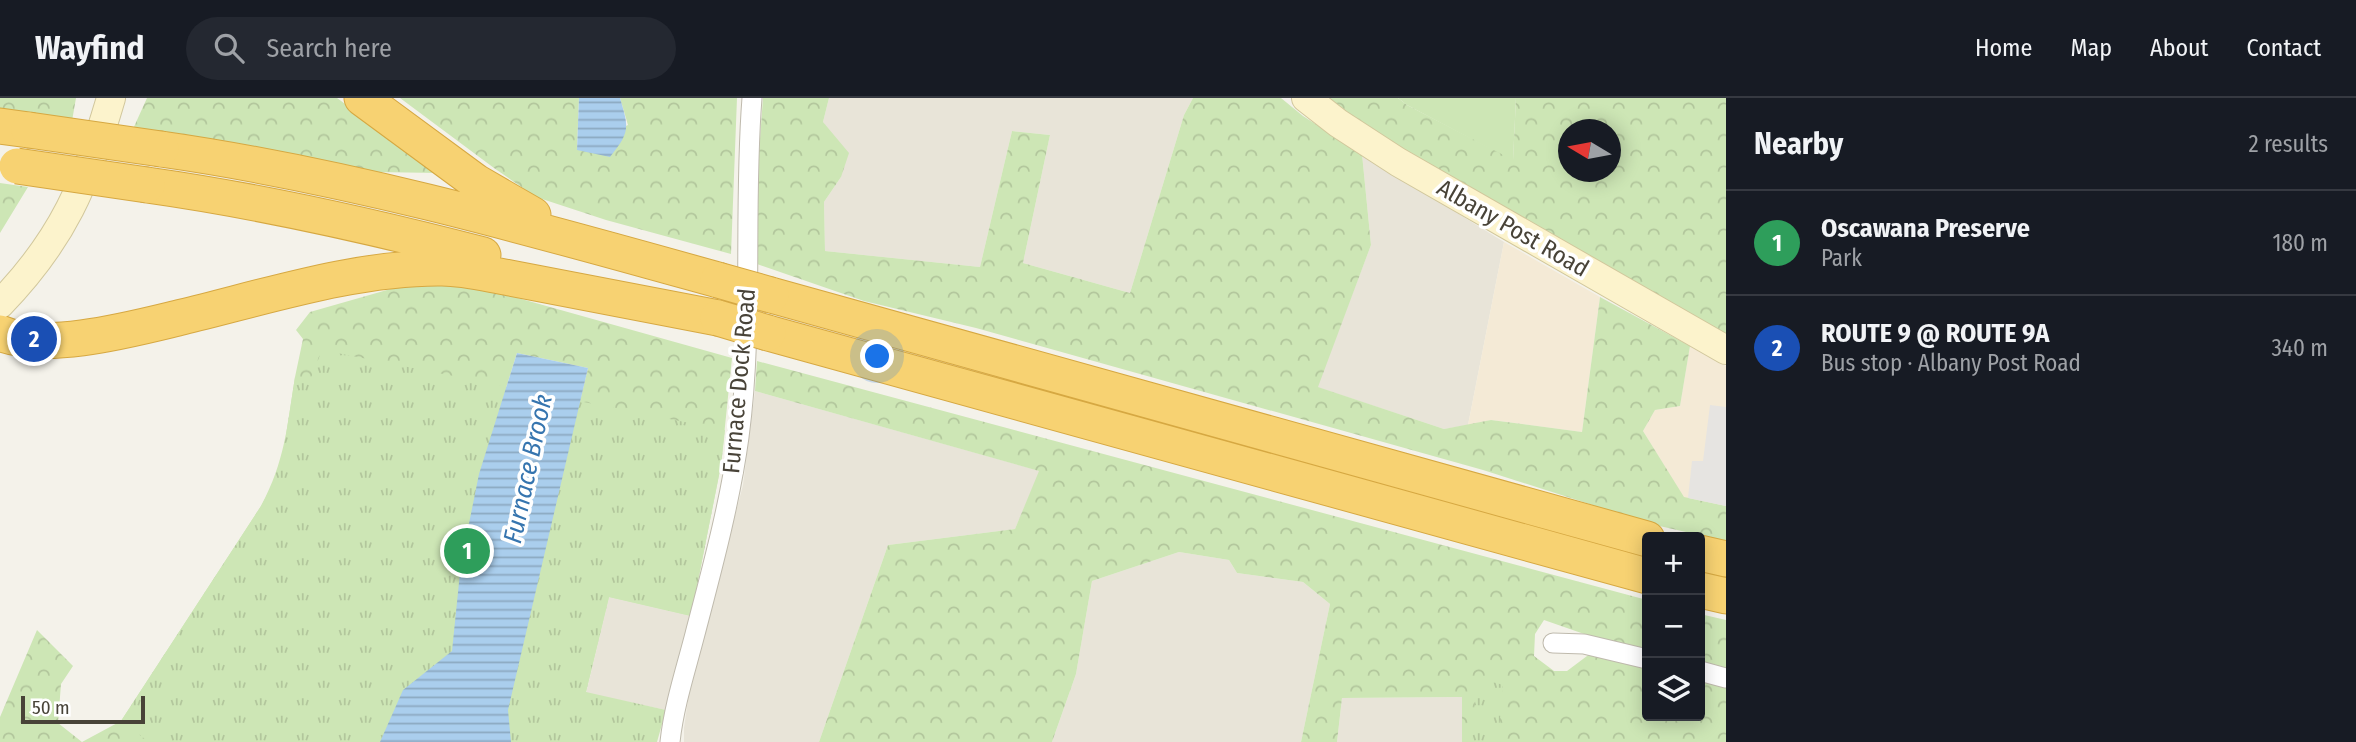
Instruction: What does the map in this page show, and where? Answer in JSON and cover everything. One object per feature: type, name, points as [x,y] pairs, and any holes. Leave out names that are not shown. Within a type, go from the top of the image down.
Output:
[{"type":"highway","points":[[362,98],[476,183],[522,211],[718,280]]},
{"type":"highway","points":[[14,128],[231,159],[404,197],[718,280],[1642,538]]},
{"type":"highway","points":[[8,164],[224,196],[370,227],[718,318],[1642,575]]},
{"type":"highway","points":[[0,333],[34,339],[89,337],[143,327],[340,279],[430,268],[472,270],[718,318]]},
{"type":"highway","points":[[1705,553],[1726,559]]},
{"type":"highway","points":[[1705,591],[1726,596]]},
{"type":"main road","points":[[0,304],[31,270],[73,205],[89,168],[111,98]]},
{"type":"main road","name":"Albany Post Road","points":[[1306,98],[1398,162],[1726,350]]},
{"type":"street","name":"Furnace Dock Road","points":[[670,742],[721,525],[739,433],[748,262],[752,98]]},
{"type":"street","points":[[1553,643],[1584,644],[1643,658]]},
{"type":"street","points":[[1705,672],[1726,678]]},
{"type":"shaded area","points":[[829,98],[1193,98],[1184,115],[1130,293],[1023,263],[1050,135],[1012,131],[980,267],[825,251],[824,202],[841,177],[823,122]]},
{"type":"shaded area","points":[[1362,154],[1504,242],[1468,425],[1444,429],[1317,387],[1371,245]]},
{"type":"shaded area","points":[[1504,242],[1600,297],[1582,432],[1491,420],[1468,425]]},
{"type":"shaded area","points":[[1690,346],[1726,366],[1726,506],[1684,498],[1643,431],[1655,410],[1680,406]]},
{"type":"shaded area","points":[[755,391],[1040,471],[1015,529],[888,545],[819,742],[684,742],[690,686],[743,485]]},
{"type":"shaded area","points":[[1710,405],[1726,407],[1726,506],[1688,498],[1692,461],[1703,461]]},
{"type":"shaded area","points":[[1179,552],[1229,560],[1237,573],[1303,582],[1330,604],[1301,742],[1052,742],[1076,674],[1092,581]]},
{"type":"shaded area","points":[[609,597],[691,616],[666,710],[586,693]]},
{"type":"shaded area","points":[[1463,697],[1462,742],[1337,742],[1342,698]]},
{"type":"green space","points":[[0,98],[76,98],[72,121],[0,110]]},
{"type":"green space","points":[[147,98],[337,98],[439,173],[374,172],[133,129]]},
{"type":"green space","points":[[400,98],[579,98],[577,149],[628,125],[620,98],[737,98],[731,254],[606,220],[536,197]]},
{"type":"green space","points":[[763,98],[829,98],[823,122],[849,153],[841,177],[824,202],[825,251],[980,267],[1012,131],[1050,135],[1023,263],[1130,293],[1184,115],[1193,98],[1281,98],[1303,116],[1362,154],[1371,245],[1318,387],[1444,429],[1491,420],[1582,432],[1600,297],[1690,346],[1680,406],[1655,410],[1643,431],[1684,497],[1726,506],[1726,541],[1705,536],[1705,532],[1686,532],[1655,525],[1483,470],[976,328],[864,301],[757,264],[757,179]]},
{"type":"green space","points":[[1325,98],[1398,98],[1513,160],[1516,98],[1726,98],[1726,337],[1406,155]]},
{"type":"green space","points":[[1398,98],[1516,98],[1513,161],[1407,105]]},
{"type":"green space","points":[[0,183],[28,187],[0,233]]},
{"type":"green space","points":[[446,283],[486,289],[732,358],[721,465],[691,616],[609,597],[586,692],[657,742],[511,742],[550,526],[588,368],[517,353],[479,474],[380,742],[82,742],[121,721],[274,482],[283,454],[303,339],[296,330],[310,312],[394,288]]},
{"type":"green space","points":[[322,350],[725,430],[721,465],[691,616],[609,597],[586,692],[666,710],[657,742],[149,742],[121,721],[261,506],[280,459],[295,377],[309,383]]},
{"type":"green space","points":[[757,361],[1642,599],[1642,650],[1544,620],[1535,634],[1534,656],[1554,671],[1567,671],[1591,653],[1642,666],[1642,721],[1705,721],[1705,682],[1726,688],[1726,742],[1462,742],[1462,697],[1342,698],[1337,742],[1301,742],[1330,604],[1303,582],[1237,573],[1229,560],[1179,552],[1092,581],[1076,674],[1052,742],[819,742],[888,545],[1015,529],[1039,471],[755,391]]},
{"type":"green space","points":[[1705,615],[1726,620],[1726,671],[1705,665]]},
{"type":"green space","points":[[37,630],[73,666],[61,684],[58,723],[82,742],[0,742],[0,717]]},
{"type":"green space","points":[[1477,677],[1503,685],[1498,742],[1472,742]]},
{"type":"water","points":[[579,98],[620,98],[626,129],[610,157],[577,150]]},
{"type":"water","name":"Furnace Brook","points":[[517,353],[588,368],[508,710],[511,742],[380,742],[403,690],[452,651],[461,563],[479,474]]},
{"type":"place","name":"ROUTE 9 @ ROUTE 9A","points":[[34,339]]},
{"type":"place","name":"Oscawana Preserve","points":[[467,551]]}]
